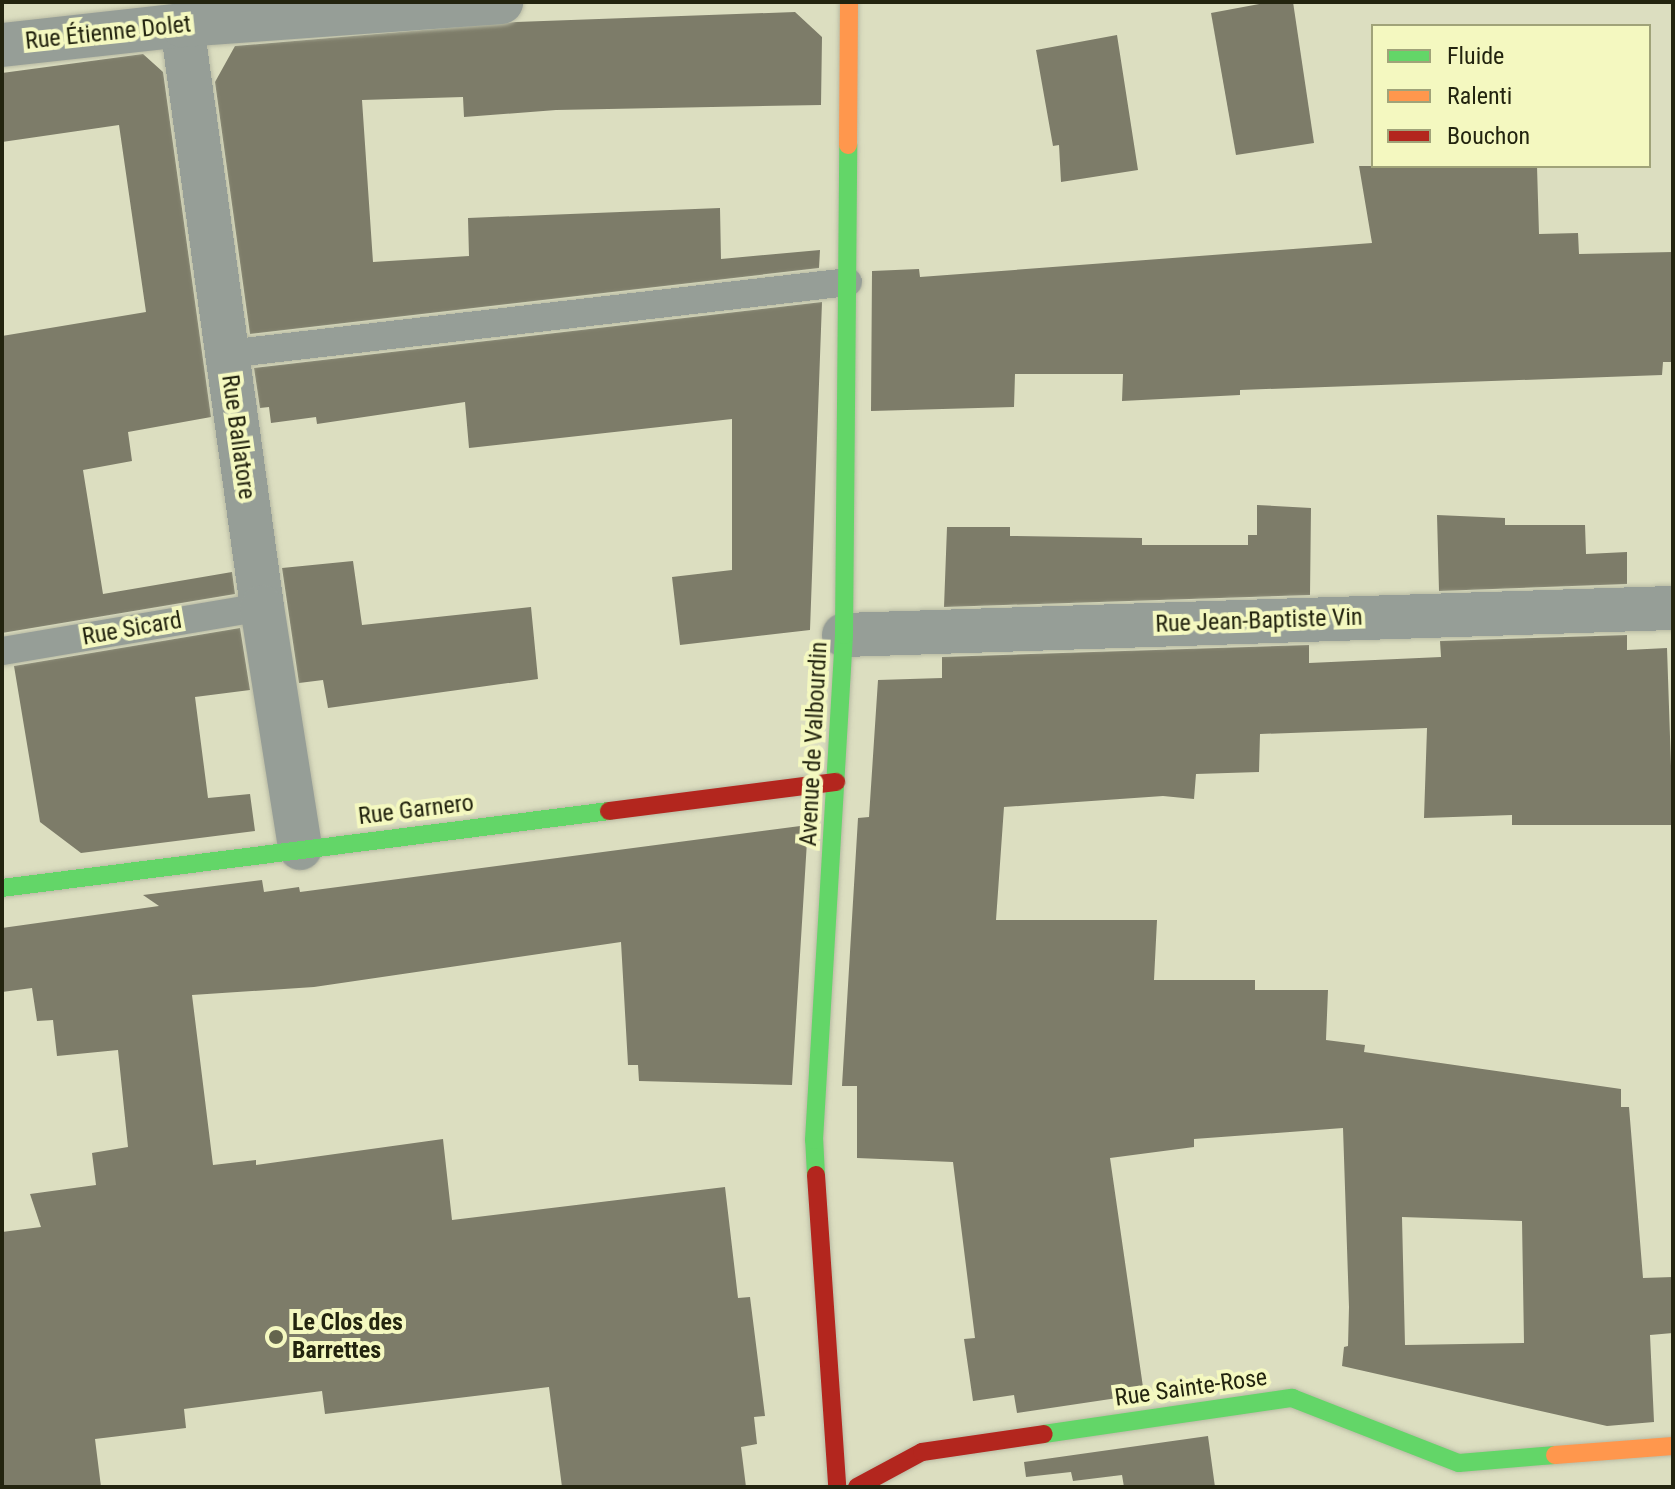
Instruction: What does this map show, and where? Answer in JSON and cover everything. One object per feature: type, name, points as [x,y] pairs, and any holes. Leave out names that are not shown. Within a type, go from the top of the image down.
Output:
[{"type":"street","name":"Rue Étienne Dolet","points":[[2,45],[48,19],[182,25],[501,2]]},
{"type":"street","name":"Avenue de Valbourdin","points":[[837,1487],[814,1140],[844,635],[849,2]]},
{"type":"street","name":"Rue Ballatore","points":[[182,25],[262,607],[300,848]]},
{"type":"street","name":"Rue Jean-Baptiste Vin","points":[[844,635],[1673,608]]},
{"type":"street","name":"Rue Garnero","points":[[2,888],[836,782]]},
{"type":"street","name":"Rue Sainte-Rose","points":[[857,1487],[922,1452],[1292,1398],[1459,1463],[1673,1446]]},
{"type":"lane","points":[[227,354],[848,282]]},
{"type":"lane","name":"Rue Sicard","points":[[2,651],[262,607]]},
{"type":"building","points":[[1270,2],[1293,2],[1314,143],[1236,155],[1211,13]]},
{"type":"building","points":[[795,12],[822,37],[821,105],[556,110],[464,117],[463,97],[362,100],[373,262],[469,256],[468,218],[720,208],[721,259],[820,250],[819,268],[250,334],[215,82],[235,46],[516,22]]},
{"type":"building","points":[[1117,35],[1138,170],[1061,182],[1059,145],[1053,146],[1036,50]]},
{"type":"building","points":[[143,54],[163,72],[211,417],[128,432],[132,461],[83,470],[103,594],[232,572],[235,594],[2,633],[2,336],[146,312],[119,125],[2,142],[2,73]]},
{"type":"building","points":[[1359,166],[1537,168],[1539,234],[1578,233],[1579,254],[1673,252],[1673,362],[1663,362],[1662,375],[1240,390],[1240,395],[1122,401],[1123,374],[1015,374],[1014,407],[871,411],[872,271],[919,269],[920,277],[1372,243]]},
{"type":"building","points":[[822,302],[810,630],[680,645],[672,577],[732,570],[732,419],[469,448],[465,402],[317,424],[316,417],[271,423],[269,407],[260,408],[254,368]]},
{"type":"building","points":[[1257,505],[1311,508],[1310,595],[944,607],[947,527],[1010,527],[1010,536],[1142,538],[1142,545],[1248,545],[1248,535],[1257,535]]},
{"type":"building","points":[[1437,515],[1505,518],[1505,525],[1585,525],[1586,554],[1627,552],[1627,584],[1439,591]]},
{"type":"building","points":[[353,561],[362,625],[531,607],[538,679],[328,708],[323,680],[299,683],[282,568]]},
{"type":"building","points":[[240,628],[250,690],[195,697],[208,798],[250,794],[255,831],[81,853],[40,822],[14,666]]},
{"type":"building","points":[[1627,635],[1627,650],[1667,648],[1673,825],[1512,825],[1512,815],[1424,818],[1427,728],[1260,734],[1259,772],[1196,774],[1194,799],[1163,796],[1004,807],[996,920],[1157,920],[1154,980],[1255,980],[1255,990],[1328,990],[1326,1040],[1365,1045],[1364,1052],[1621,1089],[1621,1107],[1629,1107],[1643,1278],[1673,1277],[1673,1333],[1650,1335],[1654,1422],[1607,1426],[1342,1366],[1344,1347],[1348,1346],[1349,1307],[1343,1128],[1194,1139],[1194,1147],[1110,1158],[1144,1394],[1017,1413],[1014,1395],[973,1401],[964,1339],[975,1338],[953,1162],[857,1158],[857,1086],[842,1086],[858,818],[869,817],[878,680],[942,678],[942,657],[1309,645],[1309,663],[1441,657],[1440,641]],"holes":[[[1402,1217],[1522,1221],[1524,1343],[1405,1345]]]},
{"type":"building","points":[[808,825],[792,1085],[639,1081],[638,1065],[628,1065],[621,942],[314,987],[192,995],[213,1165],[256,1160],[256,1165],[443,1139],[452,1220],[725,1187],[738,1298],[750,1297],[765,1416],[754,1417],[757,1444],[741,1447],[746,1487],[562,1487],[549,1387],[325,1414],[322,1391],[184,1409],[186,1428],[95,1439],[101,1487],[2,1487],[2,1232],[41,1227],[30,1194],[96,1185],[92,1153],[128,1147],[118,1050],[57,1056],[53,1020],[37,1021],[32,988],[2,992],[2,928],[159,906],[143,895],[262,880],[264,892],[299,887],[300,892]]},
{"type":"building","points":[[1208,1436],[1215,1487],[1124,1487],[1122,1475],[1073,1481],[1071,1472],[1026,1477],[1024,1462]]},
{"type":"traffic: fast","points":[[816,1175],[814,1140],[844,635],[848,145]]},
{"type":"traffic: fast","points":[[2,888],[609,811]]},
{"type":"traffic: fast","points":[[1044,1434],[1292,1398],[1459,1463],[1555,1455]]},
{"type":"traffic: slow","points":[[848,145],[849,2]]},
{"type":"traffic: slow","points":[[1555,1455],[1673,1446]]},
{"type":"traffic: jam","points":[[609,811],[836,782]]},
{"type":"traffic: jam","points":[[816,1175],[837,1487]]},
{"type":"traffic: jam","points":[[857,1487],[922,1452],[1044,1434]]},
{"type":"place","name":"Le Clos des Barrettes","points":[[276,1337]]}]
